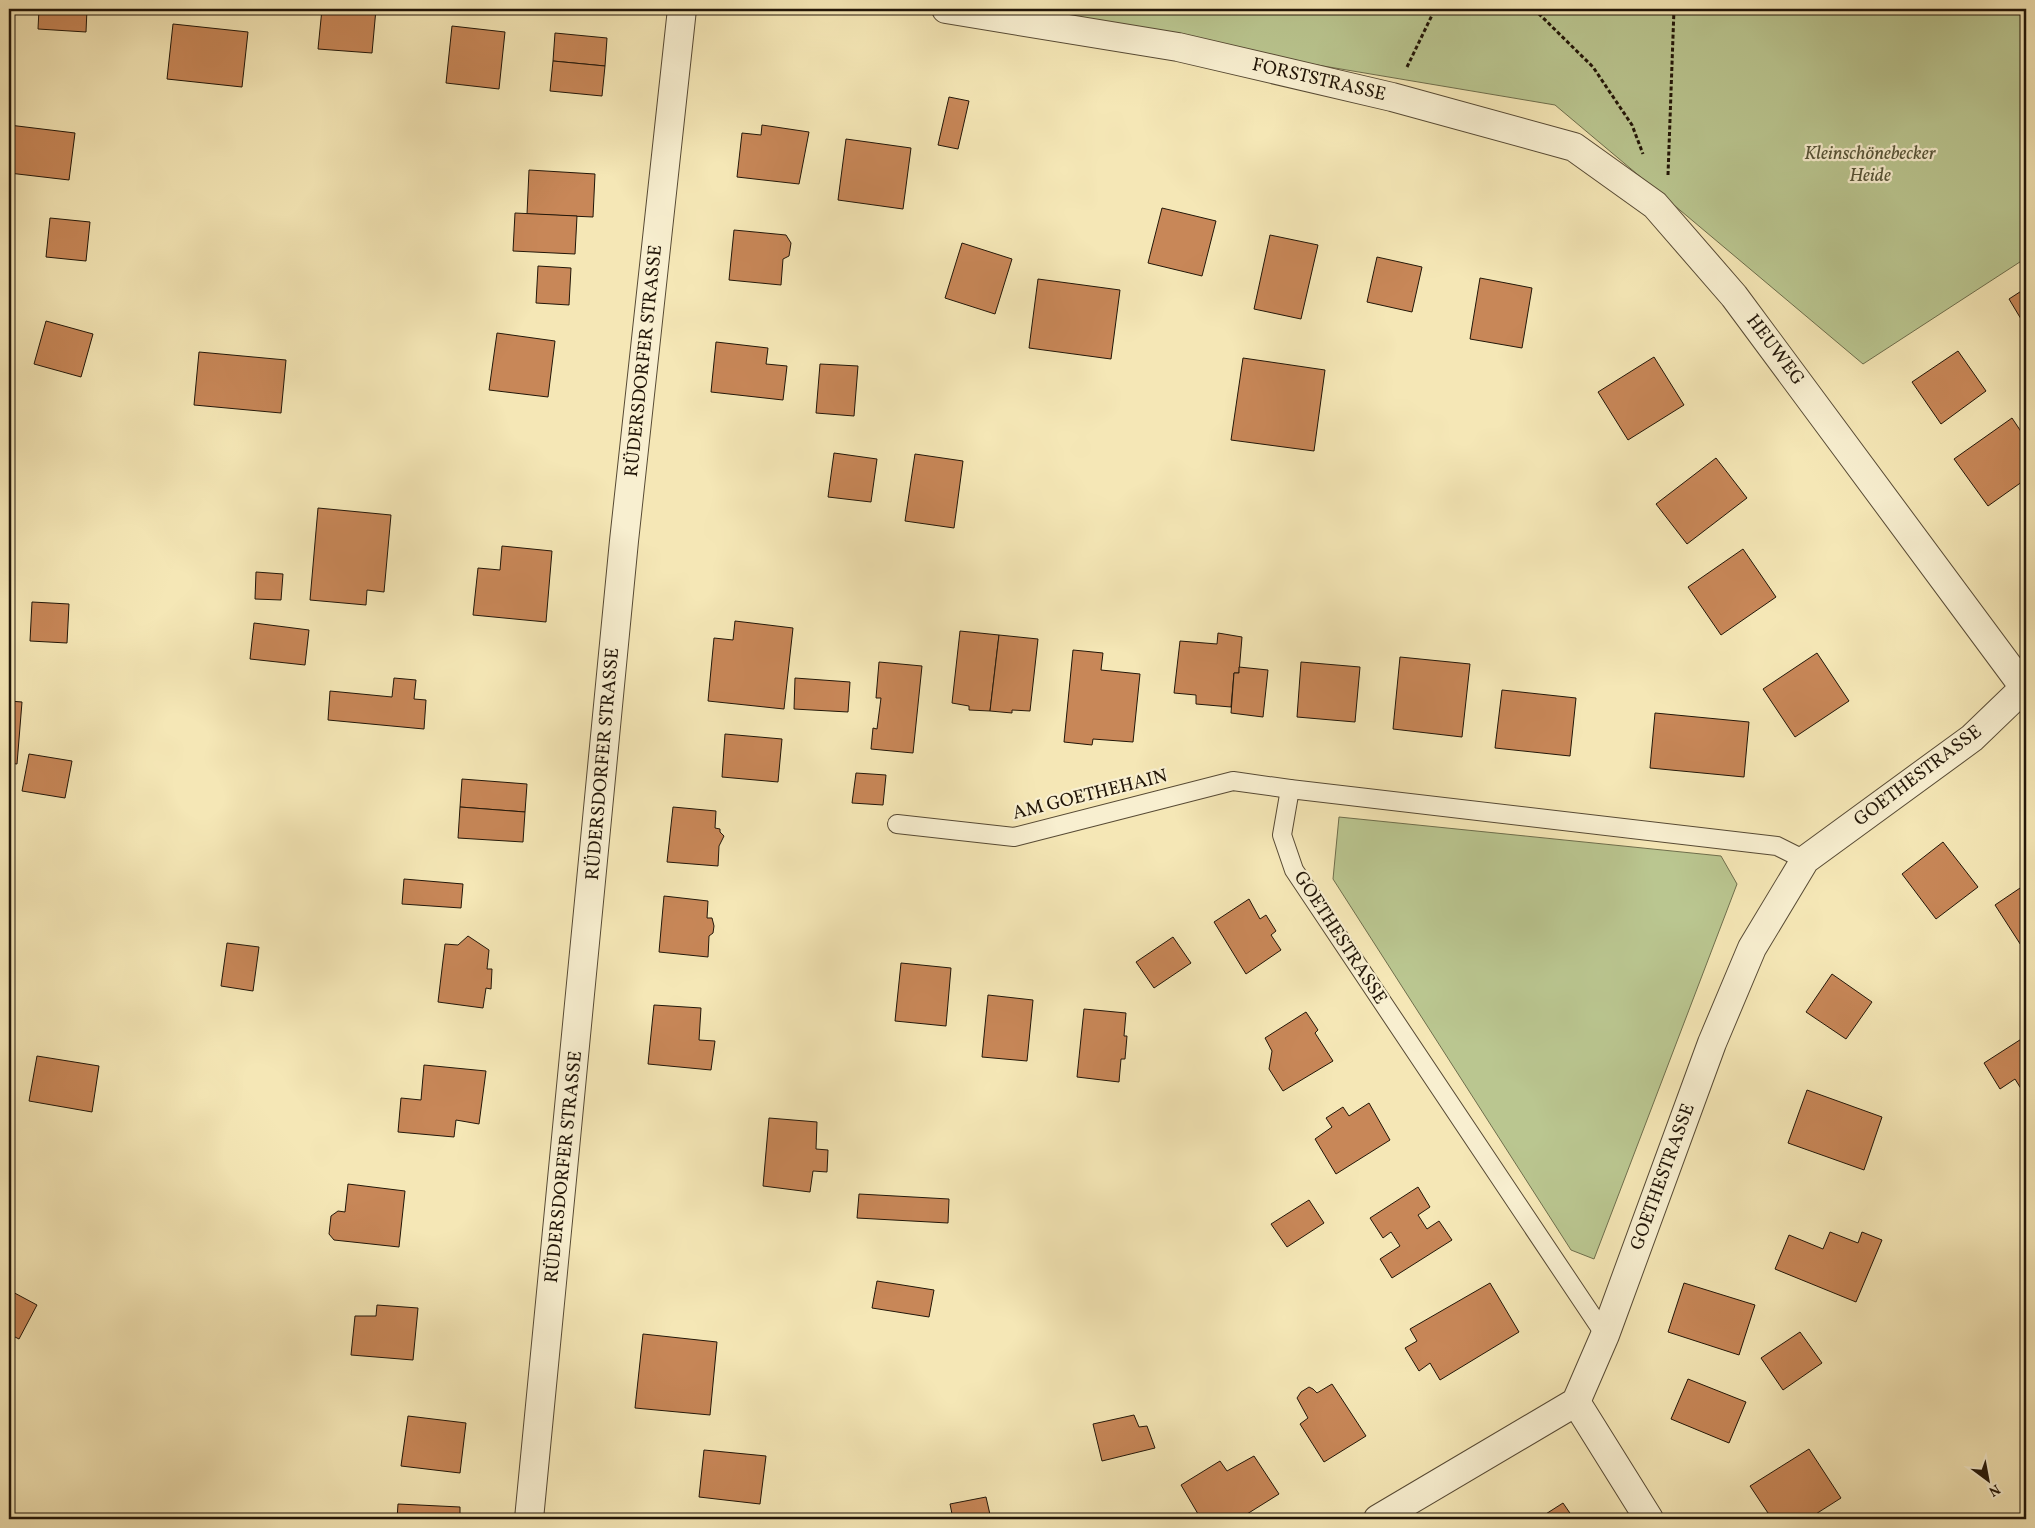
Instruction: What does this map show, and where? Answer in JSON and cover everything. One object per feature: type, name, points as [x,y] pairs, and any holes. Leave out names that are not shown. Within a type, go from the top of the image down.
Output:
[{"type":"street","name":"RÜDERSDORFER STRASSE","points":[[529,1519],[626,531],[682,9]]},
{"type":"street","name":"FORSTSTRASSE","points":[[946,9],[1178,47],[1392,97],[1574,147],[1655,205],[1667,218]]},
{"type":"street","name":"HEUWEG","points":[[1667,218],[1734,296],[2026,688]]},
{"type":"street","name":"GOETHESTRASSE","points":[[1576,1402],[1605,1335],[1712,1043],[1741,974],[1752,948],[1805,860],[1972,738],[2026,688]]},
{"type":"street","points":[[1378,1519],[1576,1402],[1649,1519]]},
{"type":"lane","name":"AM GOETHEHAIN","points":[[897,824],[1014,837],[1233,781],[1290,789]]},
{"type":"lane","points":[[1290,789],[1777,846],[1805,860]]},
{"type":"lane","name":"GOETHESTRASSE","points":[[1290,789],[1282,835],[1294,870],[1605,1335]]},
{"type":"path","points":[[1392,97],[1435,9]]},
{"type":"path","points":[[1534,9],[1592,67],[1632,125],[1646,162]]},
{"type":"path","points":[[1667,218],[1674,9]]},
{"type":"green space","name":"Kleinschönebecker Heide","points":[[984,9],[2026,9],[2026,258],[1863,364],[1555,105]]},
{"type":"green space","points":[[1339,817],[1721,856],[1737,884],[1594,1259],[1571,1250],[1333,879]]},
{"type":"building","points":[[39,9],[87,9],[86,32],[38,29]]},
{"type":"building","points":[[322,9],[376,9],[372,53],[318,49]]},
{"type":"building","points":[[173,24],[248,32],[242,87],[167,79]]},
{"type":"building","points":[[452,26],[505,32],[499,89],[446,83]]},
{"type":"building","points":[[555,33],[607,38],[605,66],[553,61]]},
{"type":"building","points":[[553,61],[605,66],[602,96],[550,91]]},
{"type":"building","points":[[949,97],[969,101],[958,149],[938,145]]},
{"type":"building","points":[[9,125],[75,133],[69,180],[9,173]]},
{"type":"building","points":[[762,125],[809,132],[799,184],[737,177],[742,133],[761,135]]},
{"type":"building","points":[[846,139],[911,148],[903,209],[838,200]]},
{"type":"building","points":[[529,170],[595,174],[593,217],[527,214]]},
{"type":"building","points":[[1162,208],[1216,221],[1202,276],[1148,263]]},
{"type":"building","points":[[515,213],[577,216],[575,254],[513,251]]},
{"type":"building","points":[[50,218],[90,222],[86,261],[46,257]]},
{"type":"building","points":[[734,230],[786,235],[791,243],[789,256],[783,259],[781,285],[729,280]]},
{"type":"building","points":[[1270,235],[1318,245],[1301,319],[1254,309]]},
{"type":"building","points":[[962,243],[1012,259],[995,314],[945,298]]},
{"type":"building","points":[[1377,257],[1422,267],[1412,312],[1367,302]]},
{"type":"building","points":[[538,266],[571,268],[569,305],[536,303]]},
{"type":"building","points":[[1480,278],[1532,288],[1522,348],[1470,339]]},
{"type":"building","points":[[1038,279],[1120,290],[1111,359],[1029,348]]},
{"type":"building","points":[[2026,288],[2026,316],[2021,319],[2009,299]]},
{"type":"building","points":[[9,312],[13,312],[9,360]]},
{"type":"building","points":[[46,321],[93,334],[81,377],[34,364]]},
{"type":"building","points":[[497,333],[555,341],[548,397],[489,390]]},
{"type":"building","points":[[716,342],[768,348],[766,364],[787,366],[783,400],[711,392]]},
{"type":"building","points":[[1958,351],[1986,391],[1941,424],[1912,382]]},
{"type":"building","points":[[199,352],[286,360],[281,413],[194,405]]},
{"type":"building","points":[[1654,357],[1684,405],[1628,440],[1598,392]]},
{"type":"building","points":[[1243,358],[1325,370],[1314,451],[1231,440]]},
{"type":"building","points":[[820,364],[858,366],[854,416],[816,413]]},
{"type":"building","points":[[2012,418],[2026,439],[2026,479],[1988,506],[1954,459]]},
{"type":"building","points":[[834,453],[877,459],[871,502],[828,497]]},
{"type":"building","points":[[915,454],[963,461],[954,528],[905,521]]},
{"type":"building","points":[[1716,458],[1747,498],[1687,544],[1656,504]]},
{"type":"building","points":[[318,508],[391,515],[384,592],[367,590],[366,605],[310,600]]},
{"type":"building","points":[[502,546],[552,551],[546,622],[473,615],[478,568],[500,570]]},
{"type":"building","points":[[1743,549],[1776,597],[1721,635],[1688,587]]},
{"type":"building","points":[[256,572],[283,574],[281,600],[255,599]]},
{"type":"building","points":[[32,602],[69,604],[67,643],[30,641]]},
{"type":"building","points":[[735,621],[793,628],[784,709],[708,701],[714,638],[733,640]]},
{"type":"building","points":[[254,623],[309,630],[305,665],[250,659]]},
{"type":"building","points":[[960,631],[999,635],[990,711],[969,710],[969,706],[952,703]]},
{"type":"building","points":[[1218,633],[1242,637],[1239,673],[1234,673],[1231,707],[1196,704],[1196,695],[1174,693],[1180,641],[1217,644]]},
{"type":"building","points":[[999,635],[1038,639],[1030,711],[1012,710],[1012,713],[990,711]]},
{"type":"building","points":[[1073,650],[1103,653],[1101,670],[1140,674],[1133,742],[1093,739],[1092,745],[1064,742]]},
{"type":"building","points":[[1817,653],[1849,701],[1795,737],[1763,689]]},
{"type":"building","points":[[1400,657],[1470,664],[1462,737],[1393,729]]},
{"type":"building","points":[[879,662],[922,666],[913,753],[871,749],[873,728],[877,729],[881,698],[876,698]]},
{"type":"building","points":[[1301,662],[1360,667],[1355,722],[1297,717]]},
{"type":"building","points":[[1239,667],[1268,670],[1263,717],[1231,713],[1234,673],[1239,673]]},
{"type":"building","points":[[394,678],[416,680],[414,699],[426,700],[424,729],[328,720],[330,691],[392,697]]},
{"type":"building","points":[[795,678],[850,682],[848,712],[794,709]]},
{"type":"building","points":[[1502,690],[1576,698],[1570,756],[1495,748]]},
{"type":"building","points":[[9,701],[22,702],[17,764],[9,763]]},
{"type":"building","points":[[1655,713],[1749,722],[1744,777],[1650,768]]},
{"type":"building","points":[[725,734],[782,739],[778,782],[722,777]]},
{"type":"building","points":[[29,754],[72,761],[65,798],[22,791]]},
{"type":"building","points":[[856,773],[886,775],[883,805],[852,803]]},
{"type":"building","points":[[462,779],[527,784],[525,812],[460,807]]},
{"type":"building","points":[[460,807],[525,812],[523,842],[458,838]]},
{"type":"building","points":[[673,807],[716,811],[715,828],[720,829],[724,836],[719,846],[718,866],[667,862]]},
{"type":"building","points":[[1943,842],[1978,887],[1936,919],[1902,874]]},
{"type":"building","points":[[404,879],[463,884],[461,908],[402,904]]},
{"type":"building","points":[[2026,884],[2026,953],[1995,905]]},
{"type":"building","points":[[664,896],[708,901],[707,918],[712,918],[714,926],[713,933],[709,936],[708,957],[659,952]]},
{"type":"building","points":[[1249,899],[1260,919],[1266,915],[1276,931],[1271,935],[1281,950],[1246,974],[1214,922]]},
{"type":"building","points":[[468,936],[489,950],[487,969],[492,969],[491,989],[486,988],[483,1008],[438,1002],[445,944],[458,945]]},
{"type":"building","points":[[1173,937],[1191,963],[1154,988],[1136,962]]},
{"type":"building","points":[[227,943],[259,947],[253,991],[221,986]]},
{"type":"building","points":[[901,963],[951,968],[946,1026],[895,1021]]},
{"type":"building","points":[[1832,974],[1872,1002],[1846,1039],[1806,1012]]},
{"type":"building","points":[[988,995],[1033,1000],[1027,1061],[982,1057]]},
{"type":"building","points":[[654,1005],[701,1008],[699,1040],[715,1041],[711,1070],[648,1064]]},
{"type":"building","points":[[1084,1009],[1126,1013],[1125,1059],[1121,1059],[1119,1082],[1077,1077]]},
{"type":"building","points":[[1306,1012],[1318,1030],[1315,1033],[1333,1061],[1283,1091],[1269,1069],[1272,1051],[1265,1038]]},
{"type":"building","points":[[2026,1036],[2026,1090],[2023,1092],[2015,1079],[2000,1089],[1984,1063]]},
{"type":"building","points":[[37,1056],[99,1066],[92,1112],[29,1101]]},
{"type":"building","points":[[424,1065],[486,1071],[479,1124],[456,1120],[454,1137],[398,1132],[401,1098],[421,1100]]},
{"type":"building","points":[[1807,1090],[1882,1117],[1864,1170],[1788,1143]]},
{"type":"building","points":[[1369,1103],[1390,1140],[1336,1174],[1315,1139],[1332,1127],[1326,1118],[1343,1107],[1349,1116]]},
{"type":"building","points":[[769,1118],[817,1122],[816,1149],[828,1150],[827,1172],[813,1171],[810,1192],[763,1186]]},
{"type":"building","points":[[348,1184],[405,1191],[399,1247],[334,1240],[329,1234],[331,1216],[338,1211],[345,1212]]},
{"type":"building","points":[[1418,1187],[1430,1207],[1418,1215],[1427,1229],[1439,1221],[1452,1240],[1392,1278],[1380,1259],[1400,1246],[1391,1232],[1383,1238],[1370,1218]]},
{"type":"building","points":[[859,1194],[949,1199],[948,1223],[857,1218]]},
{"type":"building","points":[[1309,1200],[1324,1223],[1287,1247],[1271,1224]]},
{"type":"building","points":[[1830,1232],[1858,1243],[1862,1232],[1882,1240],[1856,1302],[1775,1269],[1789,1235],[1823,1249]]},
{"type":"building","points":[[877,1281],[934,1290],[929,1317],[872,1308]]},
{"type":"building","points":[[1490,1283],[1519,1332],[1440,1380],[1430,1363],[1419,1371],[1405,1348],[1417,1341],[1410,1329]]},
{"type":"building","points":[[1684,1283],[1755,1305],[1739,1355],[1668,1332]]},
{"type":"building","points":[[9,1290],[37,1305],[19,1339],[9,1334]]},
{"type":"building","points":[[377,1305],[418,1308],[413,1360],[351,1355],[355,1316],[376,1316]]},
{"type":"building","points":[[1800,1332],[1822,1363],[1783,1390],[1761,1358]]},
{"type":"building","points":[[643,1334],[717,1342],[710,1415],[635,1408]]},
{"type":"building","points":[[1688,1379],[1746,1402],[1729,1443],[1671,1419]]},
{"type":"building","points":[[1332,1384],[1366,1436],[1324,1462],[1300,1424],[1308,1418],[1297,1398],[1301,1392],[1309,1387],[1317,1393]]},
{"type":"building","points":[[1134,1415],[1139,1427],[1147,1426],[1155,1448],[1102,1461],[1093,1424]]},
{"type":"building","points":[[408,1416],[466,1423],[460,1473],[401,1466]]},
{"type":"building","points":[[1809,1449],[1841,1498],[1808,1519],[1772,1519],[1750,1486]]},
{"type":"building","points":[[704,1450],[766,1456],[760,1504],[699,1497]]},
{"type":"building","points":[[1254,1456],[1279,1494],[1239,1519],[1201,1519],[1181,1485],[1220,1461],[1227,1471]]},
{"type":"building","points":[[986,1497],[991,1519],[953,1519],[950,1504]]},
{"type":"building","points":[[1563,1503],[1574,1519],[1538,1519]]},
{"type":"building","points":[[398,1504],[460,1507],[460,1519],[397,1519]]}]
